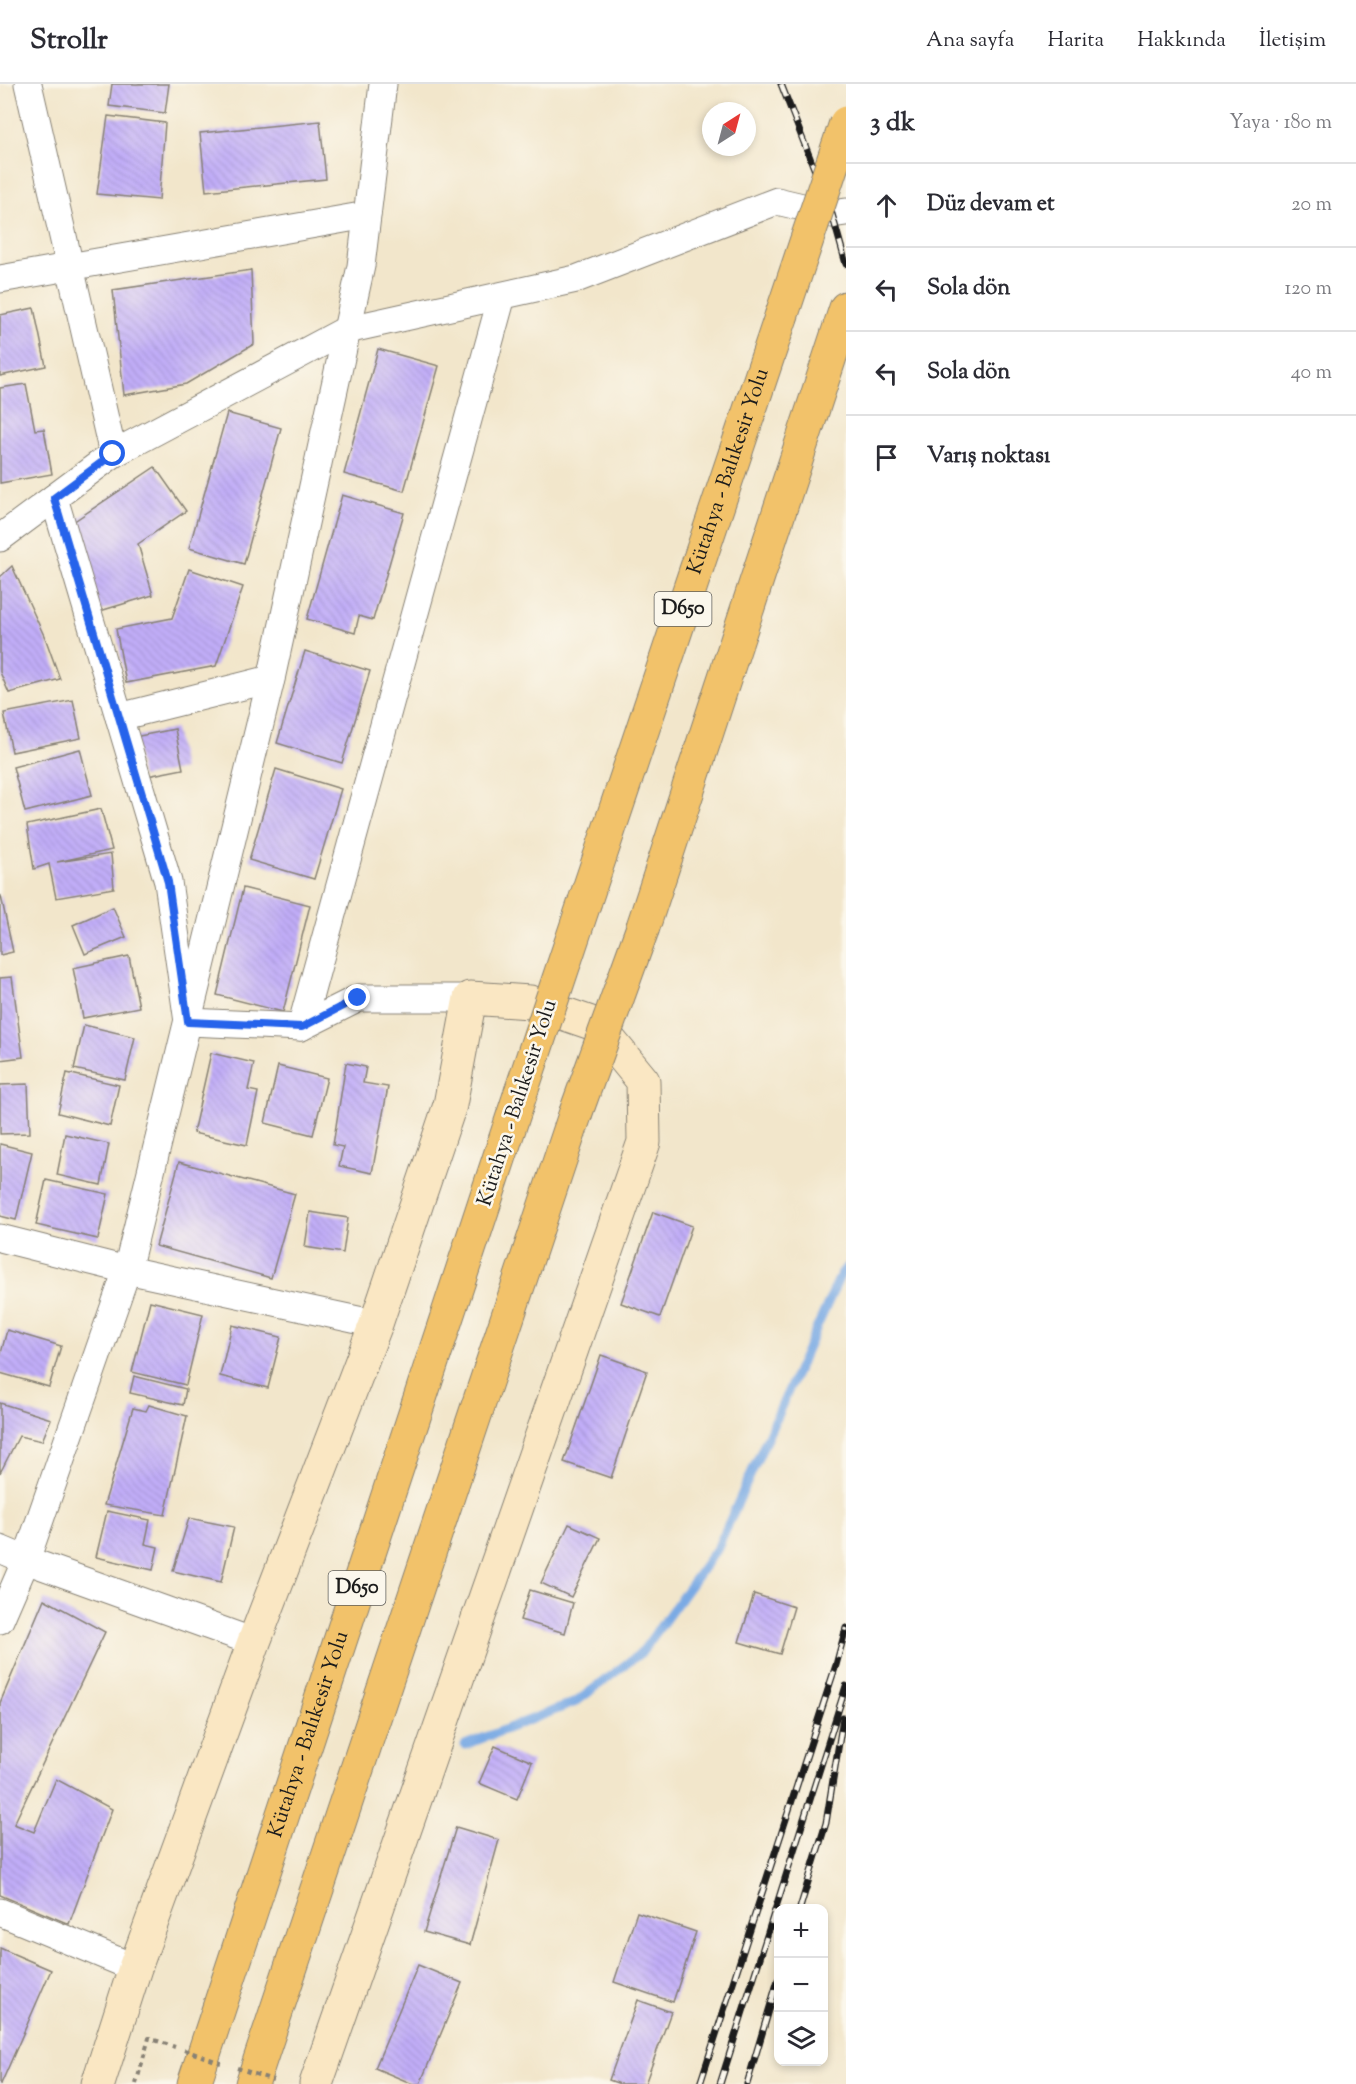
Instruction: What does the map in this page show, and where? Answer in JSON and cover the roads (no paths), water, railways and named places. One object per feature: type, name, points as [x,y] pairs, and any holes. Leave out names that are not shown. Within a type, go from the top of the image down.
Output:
[{"type":"highway","name":"Kütahya - Balıkesir Yolu","points":[[194,2084],[521,1092],[846,123]]},
{"type":"highway","name":"D650","points":[[254,2077],[574,1115],[643,927],[846,308]]},
{"type":"main road","points":[[98,2084],[135,1968],[254,1642],[376,1324],[450,1105],[470,998],[530,1002],[597,1025],[643,1081],[644,1142],[316,2084]]},
{"type":"street","points":[[28,84],[113,454]]},
{"type":"street","points":[[0,1620],[26,1560],[127,1270],[271,679],[361,266],[383,84]]},
{"type":"street","points":[[0,538],[113,454],[346,330],[576,279],[777,201],[832,214],[846,212]]},
{"type":"street","points":[[0,279],[367,215]]},
{"type":"street","points":[[302,1027],[502,296]]},
{"type":"street","points":[[54,498],[168,882],[188,1022]]},
{"type":"street","points":[[119,717],[271,679]]},
{"type":"street","points":[[188,1022],[302,1027],[358,998],[470,998]]},
{"type":"street","points":[[0,1238],[127,1270],[376,1324]]},
{"type":"street","points":[[0,1549],[254,1642]]},
{"type":"street","points":[[0,1912],[135,1968]]},
{"type":"waterway","points":[[465,1745],[576,1702],[642,1652],[718,1547],[841,1274],[846,1268]]},
{"type":"railway","points":[[781,84],[832,214],[846,264]]},
{"type":"railway","points":[[700,2084],[846,1628]]},
{"type":"railway","points":[[720,2084],[846,1686]]},
{"type":"railway","points":[[801,1904],[826,1823],[843,1718]]},
{"type":"railway","points":[[747,2084],[774,1993]]}]
